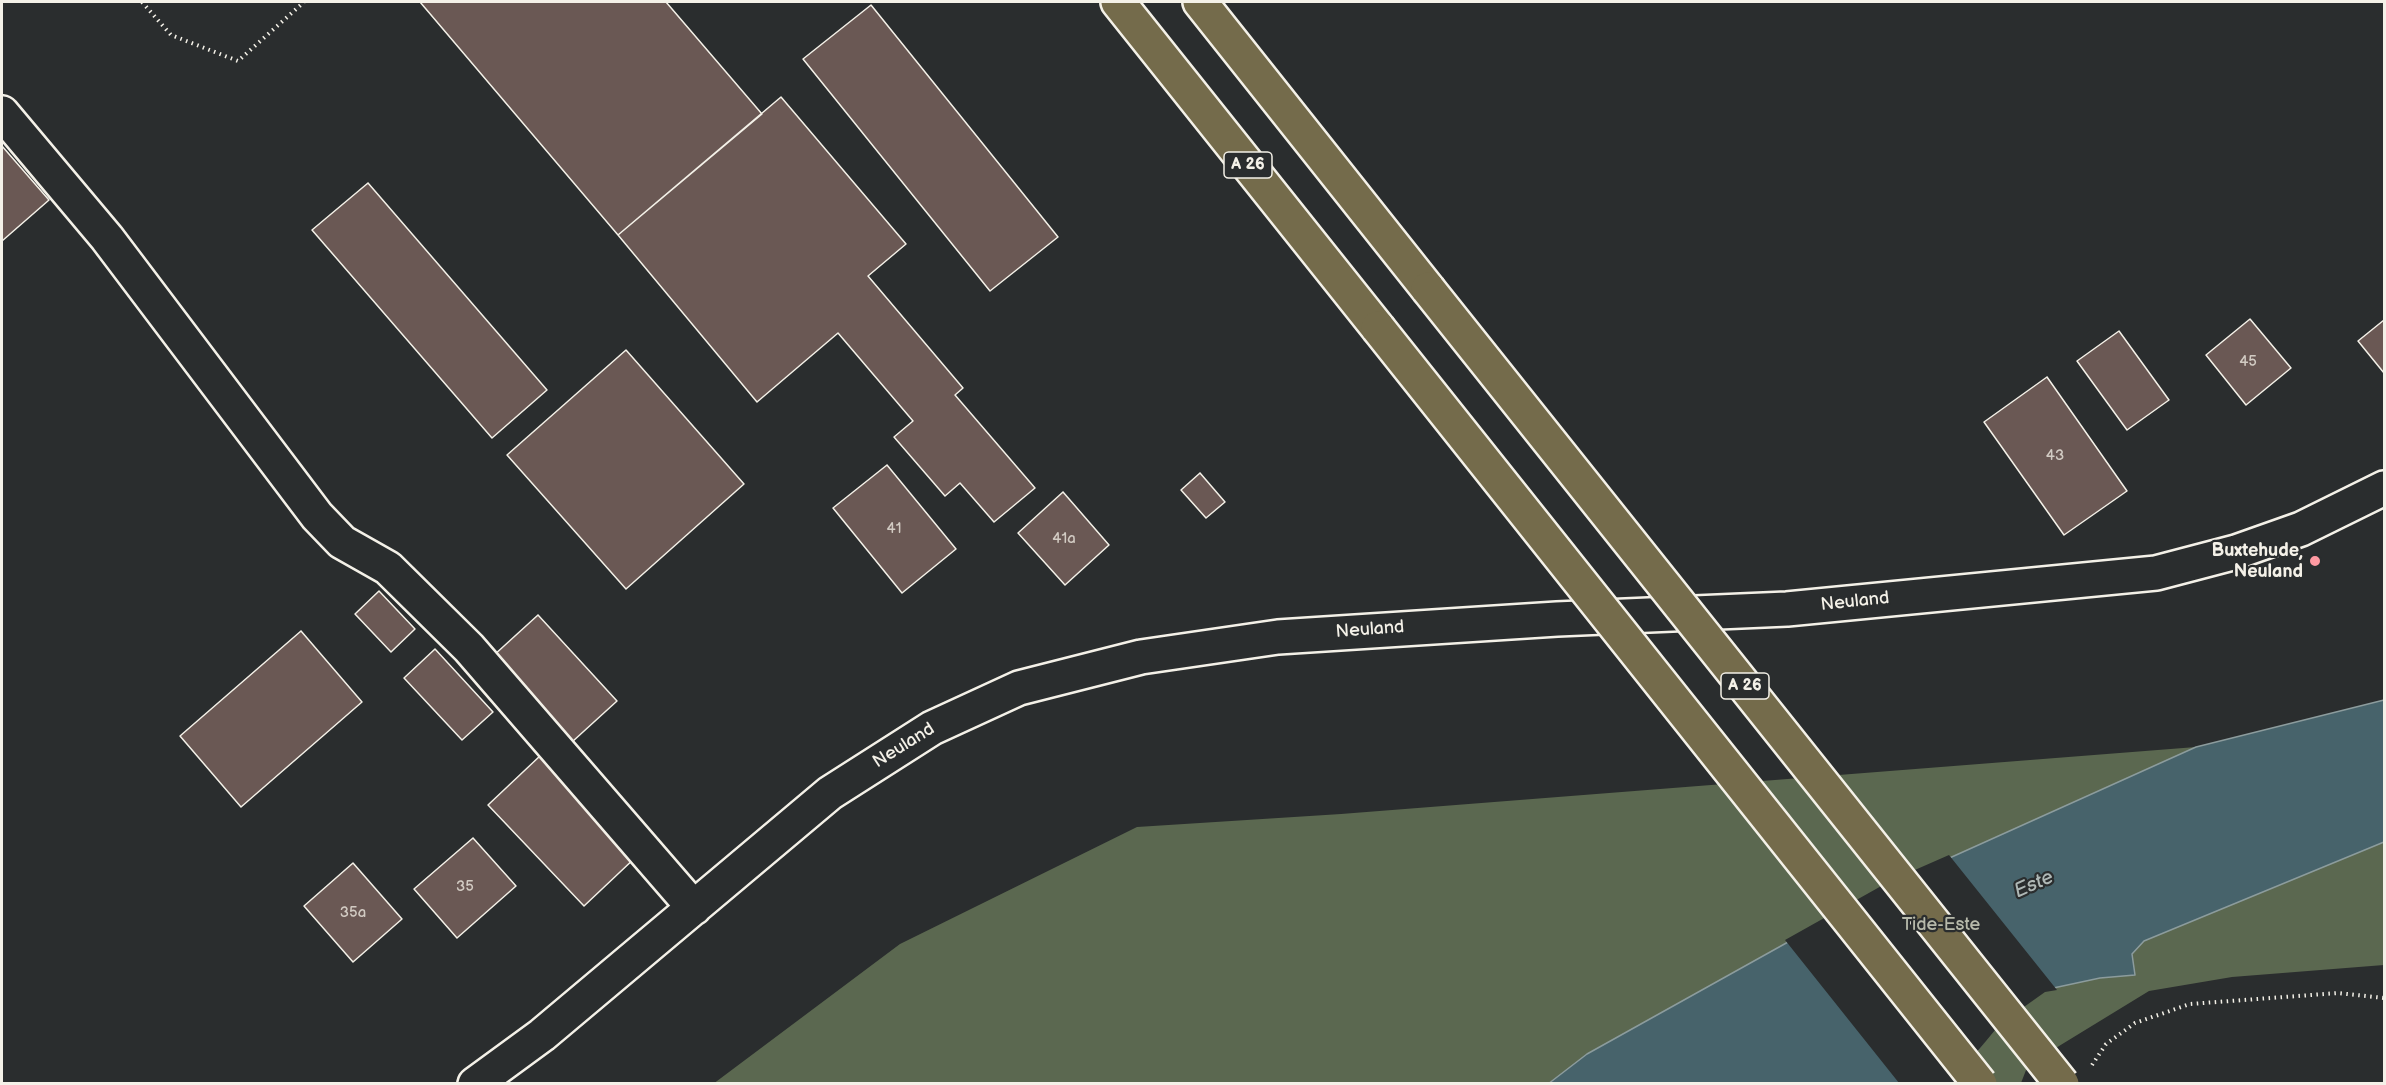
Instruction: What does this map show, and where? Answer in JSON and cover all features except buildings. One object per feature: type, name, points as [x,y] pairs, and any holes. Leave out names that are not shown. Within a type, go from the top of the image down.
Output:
[{"type":"highway","name":"A 26","points":[[1119,2],[1980,1083]]},
{"type":"highway","name":"A 26","points":[[1200,2],[1428,288],[2074,1078]]},
{"type":"street","points":[[2,113],[107,238],[317,516],[342,542],[388,568],[469,648],[694,908]]},
{"type":"street","name":"Neuland","points":[[475,1083],[542,1035],[830,793],[932,728],[1019,688],[1141,657],[1278,637],[1557,619],[1786,609],[2156,573],[2236,552],[2301,528],[2385,489]]},
{"type":"path","points":[[142,2],[171,35],[238,61],[304,2]]},
{"type":"path","points":[[2074,1078],[2106,1044],[2135,1023],[2190,1004],[2338,993],[2385,998]]},
{"type":"green space","name":"Tide-Este","points":[[2384,700],[2384,965],[2232,977],[2149,991],[2028,1065],[2021,1083],[713,1084],[900,944],[1137,827],[1341,814],[2196,747]]},
{"type":"water","name":"Este","points":[[2384,700],[2384,842],[2144,941],[2132,954],[2135,975],[2100,978],[2044,990],[1998,1022],[1954,1083],[1548,1084],[1587,1054],[1894,883],[2196,747]]},
{"type":"pier","points":[[1949,855],[2057,990],[2045,992],[2000,1024],[1972,1058],[1958,1084],[1899,1083],[1785,940],[1892,880]]},
{"type":"place","name":"Buxtehude, Neuland","points":[[2315,561]]}]
